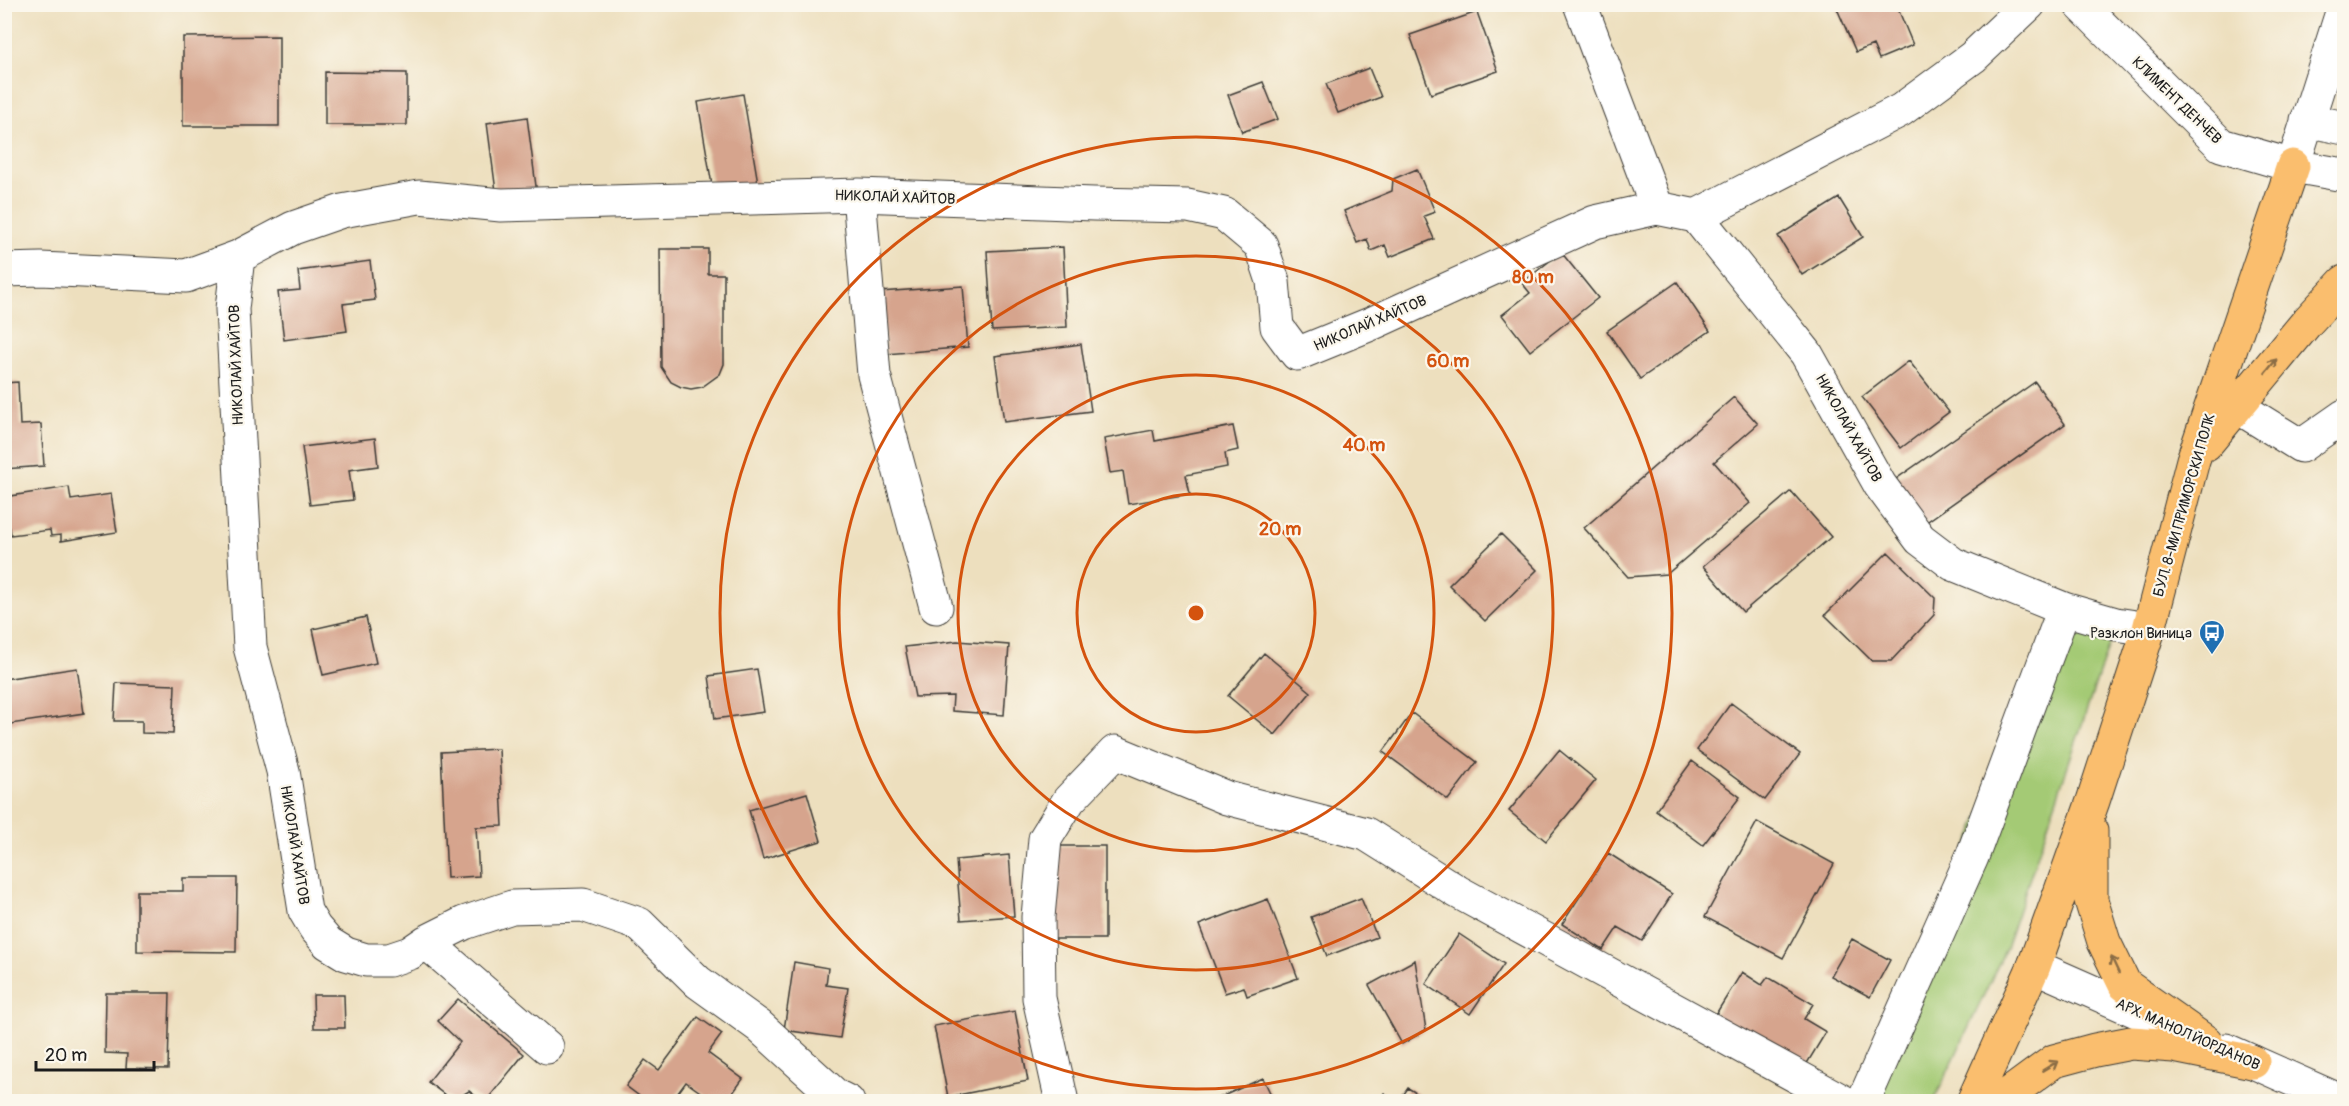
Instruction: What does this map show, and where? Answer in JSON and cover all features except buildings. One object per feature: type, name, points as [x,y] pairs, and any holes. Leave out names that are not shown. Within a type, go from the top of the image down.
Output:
[{"type":"main road","name":"БУЛ. 8-МИ ПРИМОРСКИ ПОЛК","points":[[1973,1101],[2034,966],[2093,801],[2149,629],[2193,459],[2293,166]]},
{"type":"main road","points":[[2193,459],[2308,321],[2344,282]]},
{"type":"main road","points":[[2093,801],[2090,851],[2091,900],[2104,942],[2125,985],[2206,1042]]},
{"type":"main road","points":[[2004,1101],[2013,1091],[2054,1062],[2095,1050],[2132,1043],[2174,1046],[2253,1062]]},
{"type":"street","points":[[1580,4],[1657,208]]},
{"type":"street","points":[[1696,216],[1901,110],[1973,57],[2028,4]]},
{"type":"street","name":"КЛИМЕНТ ДЕНЧЕВ","points":[[2079,4],[2221,145],[2293,166],[2344,175]]},
{"type":"street","name":"БУЛ. 8-МИ ПРИМОРСКИ ПОЛК","points":[[2293,166],[2344,6]]},
{"type":"street","points":[[2307,120],[2344,128]]},
{"type":"street","points":[[859,195],[874,375],[936,607]]},
{"type":"street","name":"НИКОЛАЙ ХАЙТОВ","points":[[4,270],[41,269],[186,276],[238,257],[293,228],[342,211],[418,197],[501,205],[859,195],[1188,206],[1224,214],[1261,245],[1273,281],[1277,327],[1297,354],[1373,323],[1595,222],[1657,208],[1696,216],[1806,353],[1880,485],[1920,539],[1953,564],[2064,609],[2116,624],[2149,629]]},
{"type":"street","name":"НИКОЛАЙ ХАЙТОВ","points":[[238,257],[232,309],[250,647],[283,771],[305,911],[315,928],[328,943],[346,954],[366,960],[389,960],[410,953],[426,942],[464,923],[512,907],[583,905],[639,924],[698,982],[759,1026],[836,1096],[848,1101]]},
{"type":"street","points":[[2238,407],[2301,446],[2344,416]]},
{"type":"street","points":[[1863,1101],[1972,857],[2064,609]]},
{"type":"street","points":[[1062,1101],[1040,998],[1038,917],[1045,839],[1069,800],[1115,752],[1227,798],[1366,834],[1458,892],[1844,1101]]},
{"type":"street","points":[[426,942],[547,1047]]},
{"type":"street","name":"АРХ. МАНОЛ ЙОРДАНОВ","points":[[2034,966],[2343,1101]]},
{"type":"green space","points":[[2064,609],[2116,624],[2006,948],[1934,1101],[1863,1102]]},
{"type":"place","name":"Разклон Виница","points":[[2212,656]]}]
